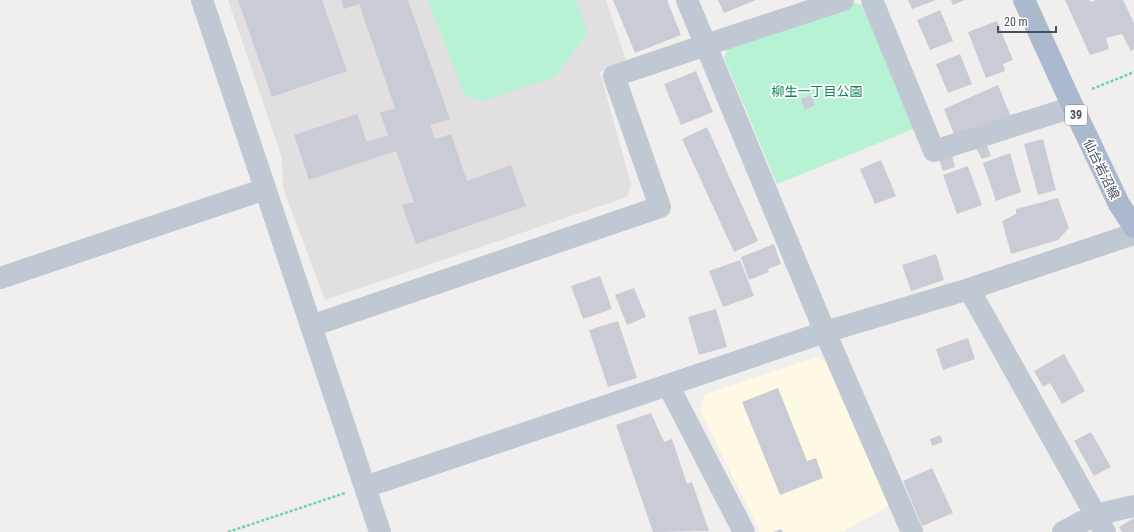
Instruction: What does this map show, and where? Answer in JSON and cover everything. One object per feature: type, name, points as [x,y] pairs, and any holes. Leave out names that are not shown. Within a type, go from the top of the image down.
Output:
[{"type":"main road","name":"仙台岩沼線","points":[[1024,0],[1072,107],[1119,204],[1134,227]]},
{"type":"street","points":[[202,0],[380,532]]},
{"type":"street","points":[[687,0],[825,332],[912,532]]},
{"type":"street","points":[[311,326],[660,207],[614,76],[843,0]]},
{"type":"street","points":[[872,0],[934,151],[1072,107]]},
{"type":"street","points":[[0,278],[265,189]]},
{"type":"street","points":[[365,487],[825,332],[969,289],[1134,234]]},
{"type":"street","points":[[969,289],[1100,523]]},
{"type":"street","points":[[668,385],[744,532]]},
{"type":"street","points":[[1063,532],[1100,523],[1134,506]]},
{"type":"path","points":[[1092,89],[1134,72]]},
{"type":"path","points":[[228,532],[365,487]]},
{"type":"shaded area","points":[[228,0],[606,0],[626,60],[600,72],[631,184],[627,197],[325,300],[283,188],[282,158]]},
{"type":"shaded area","points":[[816,357],[833,365],[890,505],[842,532],[760,532],[700,411],[705,394]]},
{"type":"green space","points":[[428,0],[576,0],[588,33],[555,77],[482,101],[464,95]]},
{"type":"green space","name":"柳生一丁目公園","points":[[855,3],[866,7],[916,128],[777,184],[724,58],[730,43]]},
{"type":"building","points":[[238,0],[322,0],[347,71],[272,97]]},
{"type":"building","points":[[341,0],[408,0],[450,119],[430,125],[435,139],[451,134],[467,181],[511,165],[526,206],[416,244],[402,205],[414,202],[396,151],[309,180],[294,135],[357,114],[367,142],[388,135],[380,113],[395,108],[359,4],[344,9]]},
{"type":"building","points":[[613,0],[667,0],[681,35],[635,53]]},
{"type":"building","points":[[718,0],[756,0],[724,13]]},
{"type":"building","points":[[908,0],[936,0],[912,9]]},
{"type":"building","points":[[951,0],[965,0],[953,5]]},
{"type":"building","points":[[1065,0],[1089,0],[1091,2],[1096,0],[1123,0],[1134,23],[1134,49],[1131,51],[1122,34],[1106,38],[1109,49],[1090,55]]},
{"type":"building","points":[[940,10],[953,41],[930,50],[917,20]]},
{"type":"building","points":[[997,21],[1013,60],[1003,64],[1005,71],[986,78],[968,32]]},
{"type":"building","points":[[960,54],[972,84],[948,93],[936,64]]},
{"type":"building","points":[[696,71],[713,112],[681,125],[664,84]]},
{"type":"building","points":[[998,85],[1011,117],[954,134],[944,109]]},
{"type":"building","points":[[811,95],[815,105],[805,110],[801,99]]},
{"type":"building","points":[[707,127],[758,241],[734,252],[682,139]]},
{"type":"building","points":[[1043,139],[1056,190],[1038,195],[1024,144]]},
{"type":"building","points":[[986,143],[991,156],[982,159],[975,147]]},
{"type":"building","points":[[1010,153],[1021,192],[996,201],[983,163]]},
{"type":"building","points":[[952,155],[955,167],[943,171],[939,159]]},
{"type":"building","points":[[881,160],[896,196],[875,204],[860,169]]},
{"type":"building","points":[[968,166],[982,205],[957,214],[943,175]]},
{"type":"building","points":[[1058,198],[1069,228],[1058,240],[1011,254],[1002,221],[1016,214],[1016,209]]},
{"type":"building","points":[[774,244],[781,264],[768,269],[769,272],[749,280],[741,257]]},
{"type":"building","points":[[936,254],[944,280],[911,291],[902,265]]},
{"type":"building","points":[[740,260],[754,296],[723,307],[709,271]]},
{"type":"building","points":[[600,276],[612,309],[583,319],[571,286]]},
{"type":"building","points":[[634,288],[646,317],[627,325],[615,295]]},
{"type":"building","points":[[716,309],[727,347],[699,355],[688,317]]},
{"type":"building","points":[[618,321],[637,378],[608,387],[589,330]]},
{"type":"building","points":[[968,338],[975,359],[943,370],[936,349]]},
{"type":"building","points":[[1064,354],[1085,391],[1062,404],[1050,383],[1043,387],[1034,371]]},
{"type":"building","points":[[778,388],[807,461],[816,458],[823,478],[780,495],[742,402]]},
{"type":"building","points":[[651,413],[664,442],[672,439],[687,484],[692,482],[709,531],[653,532],[616,425]]},
{"type":"building","points":[[1091,432],[1111,467],[1094,476],[1074,441]]},
{"type":"building","points":[[940,435],[943,442],[932,446],[930,439]]},
{"type":"building","points":[[932,468],[953,513],[922,526],[903,481]]},
{"type":"building","points":[[1134,518],[1134,532],[1122,532],[1119,527]]},
{"type":"building","points":[[781,529],[783,532],[773,532]]}]
